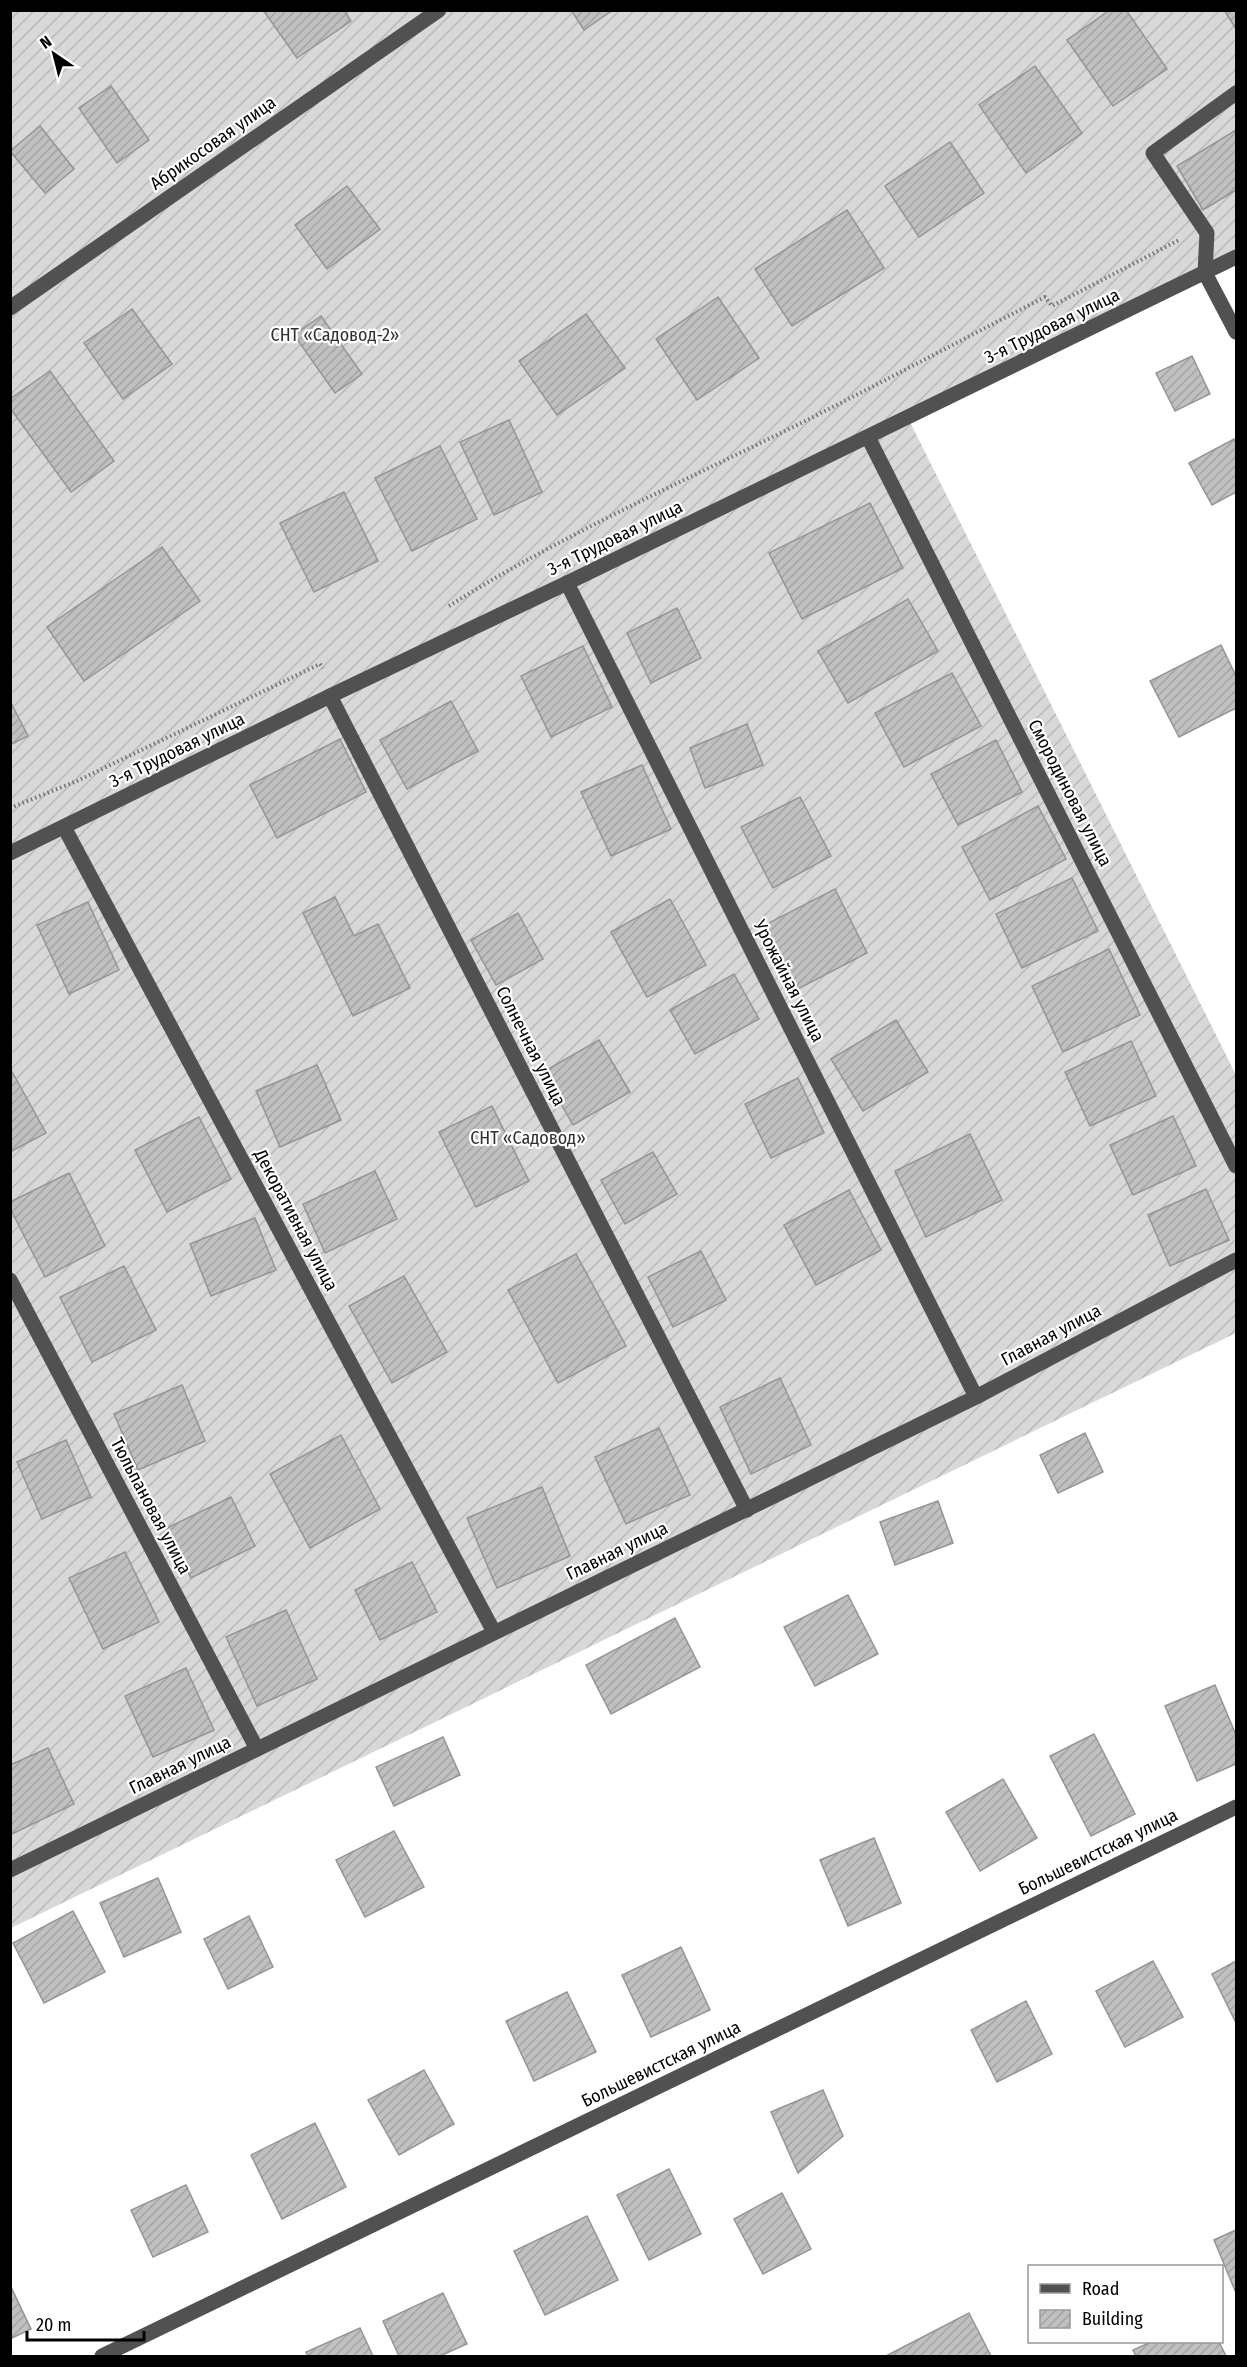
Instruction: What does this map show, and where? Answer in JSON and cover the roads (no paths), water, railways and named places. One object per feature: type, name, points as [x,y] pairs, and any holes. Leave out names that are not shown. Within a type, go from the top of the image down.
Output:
[{"type":"street","name":"Абрикосовая улица","points":[[10,308],[439,10]]},
{"type":"street","points":[[1236,93],[1153,153],[1207,233],[1205,273],[1236,332]]},
{"type":"street","name":"3-я Трудовая улица","points":[[10,854],[330,696],[567,584],[1236,257]]},
{"type":"street","name":"Смородиновая улица","points":[[868,437],[1236,1166]]},
{"type":"street","name":"Урожайная улица","points":[[567,584],[976,1397]]},
{"type":"street","name":"Солнечная улица","points":[[330,696],[747,1510]]},
{"type":"street","name":"Декоративная улица","points":[[64,827],[494,1632]]},
{"type":"street","name":"Главная улица","points":[[10,1870],[976,1397],[1236,1260]]},
{"type":"street","name":"Тюльпановая улица","points":[[10,1280],[257,1749]]},
{"type":"street","name":"Большевистская улица","points":[[102,2356],[1236,1807]]},
{"type":"park label","name":"СНТ «Садовод-2»","points":[[335,335]]},
{"type":"park label","name":"СНТ «Садовод»","points":[[528,1138]]}]
